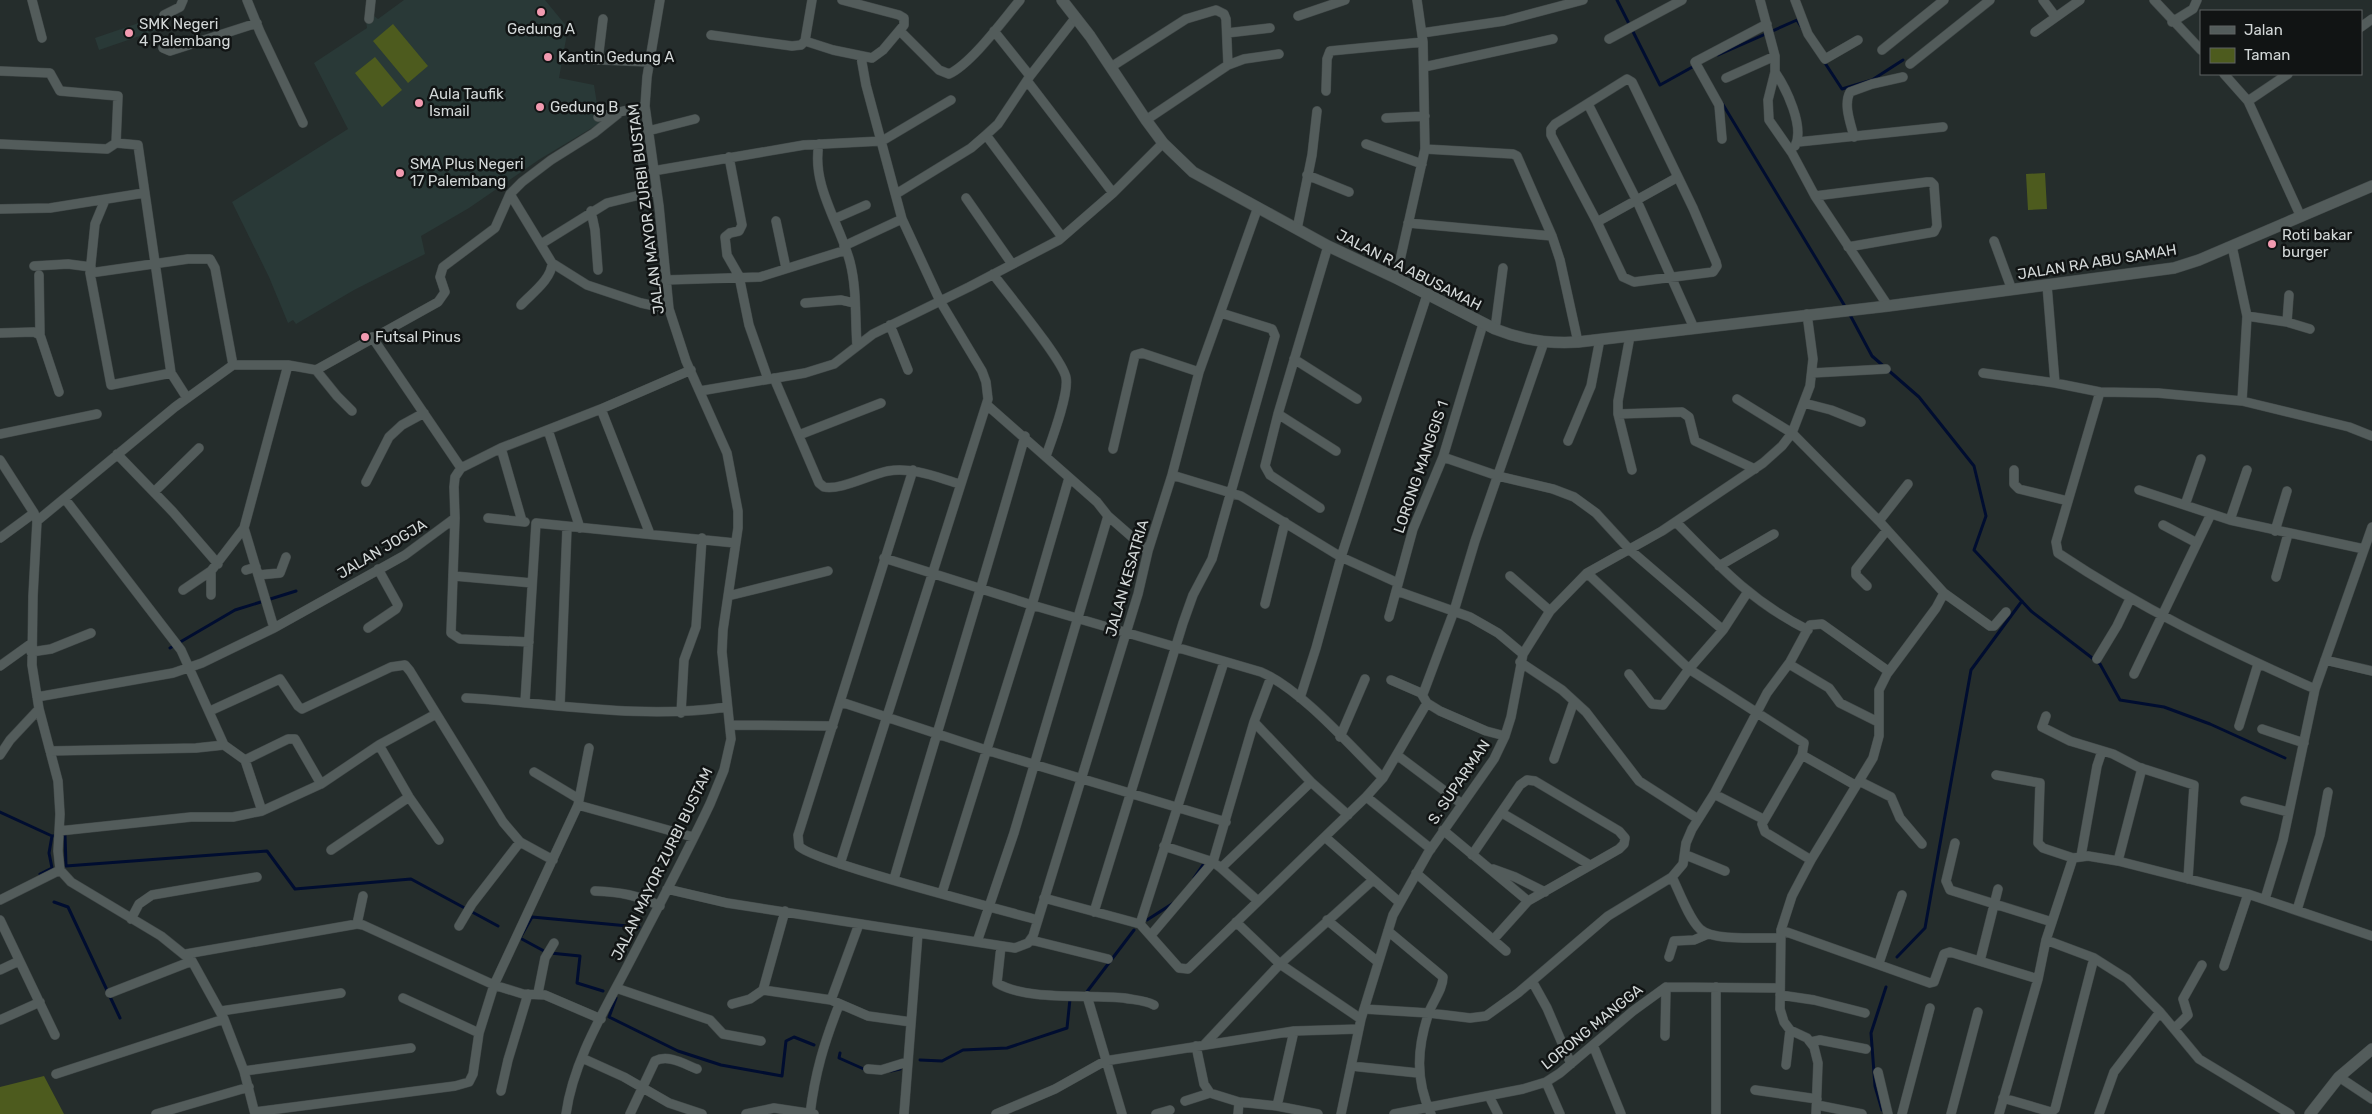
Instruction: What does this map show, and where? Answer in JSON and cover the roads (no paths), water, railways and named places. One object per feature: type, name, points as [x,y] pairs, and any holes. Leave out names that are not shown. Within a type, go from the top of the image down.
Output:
[{"type":"street","points":[[32,0],[42,38]]},
{"type":"street","points":[[164,15],[180,7],[183,0]]},
{"type":"street","points":[[247,0],[258,28],[303,123]]},
{"type":"street","points":[[369,19],[371,0]]},
{"type":"street","name":"JALAN MAYOR ZURBI BUSTAM","points":[[566,1114],[569,1094],[582,1058],[710,804],[728,755],[731,725],[727,707],[722,652],[736,543],[738,511],[727,453],[691,370],[668,309],[645,106],[649,62],[660,0]]},
{"type":"street","points":[[711,35],[792,46],[801,45],[804,41],[812,0]]},
{"type":"street","points":[[804,41],[861,57],[875,56],[900,31],[904,22],[899,14],[842,0]]},
{"type":"street","points":[[900,31],[939,70],[949,74],[965,62],[1020,0]]},
{"type":"street","name":"JALAN R A ABUSAMAH","points":[[1062,0],[1076,17],[1146,120],[1164,143],[1193,172],[1328,246],[1396,278],[1484,324],[1510,335],[1544,342],[1578,342],[1848,310]]},
{"type":"street","points":[[1298,16],[1346,0]]},
{"type":"street","points":[[1396,278],[1425,149],[1423,38],[1417,0]]},
{"type":"street","points":[[1326,91],[1327,59],[1330,51],[1423,38],[1504,21],[1583,0]]},
{"type":"street","points":[[1609,40],[1682,0]]},
{"type":"street","points":[[1760,0],[1774,56],[1775,72],[1768,100],[1769,120],[1792,153],[1815,196],[1888,306]]},
{"type":"street","points":[[1882,50],[1944,0]]},
{"type":"street","points":[[1910,64],[1990,0]]},
{"type":"street","points":[[2043,0],[2055,16]]},
{"type":"street","points":[[2035,32],[2080,0]]},
{"type":"street","points":[[2154,0],[2172,22],[2200,49]]},
{"type":"street","points":[[2172,22],[2193,8],[2197,0]]},
{"type":"street","points":[[1798,1],[1808,34],[1825,59],[1858,40]]},
{"type":"street","points":[[1111,67],[1186,19],[1210,10],[1219,10],[1224,14],[1227,33],[1228,65]]},
{"type":"street","points":[[896,194],[971,148],[998,124],[1076,17]]},
{"type":"street","points":[[598,60],[602,19]]},
{"type":"street","points":[[163,48],[170,51],[258,28]]},
{"type":"street","points":[[1227,33],[1270,28]]},
{"type":"street","points":[[1722,139],[1719,106],[1695,65],[1707,54],[1768,30]]},
{"type":"street","points":[[994,31],[1113,193]]},
{"type":"street","points":[[1424,67],[1552,39]]},
{"type":"street","points":[[1146,120],[1228,65],[1244,59],[1279,54]]},
{"type":"street","points":[[1726,78],[1774,56]]},
{"type":"street","points":[[840,864],[888,718],[960,484],[987,405],[988,391],[982,371],[940,301],[902,219],[866,85],[861,57]]},
{"type":"street","points":[[581,59],[649,62]]},
{"type":"street","points":[[0,71],[50,74],[60,91],[118,96],[116,143]]},
{"type":"street","points":[[1775,72],[1793,108],[1797,124],[1798,142],[1792,153]]},
{"type":"street","points":[[2225,75],[2248,101],[2301,217]]},
{"type":"street","points":[[2248,101],[2287,75]]},
{"type":"street","points":[[1854,137],[1849,115],[1848,99],[1850,92],[1903,76]]},
{"type":"street","points":[[1627,78],[1630,79],[1678,177],[1717,266],[1713,272],[1634,282],[1620,274],[1597,222],[1550,132],[1555,124],[1588,104],[1627,78]]},
{"type":"street","points":[[653,171],[729,157],[819,144],[882,141],[951,100]]},
{"type":"street","points":[[1588,104],[1637,201],[1694,328]]},
{"type":"street","points":[[598,117],[645,106]]},
{"type":"street","points":[[1297,229],[1318,111]]},
{"type":"street","points":[[0,538],[65,499],[187,398],[233,365],[288,365],[316,370],[443,298],[445,292],[440,277],[443,267],[495,228],[510,194],[551,160],[594,133],[619,112]]},
{"type":"street","points":[[1386,118],[1425,116]]},
{"type":"street","points":[[648,131],[695,119]]},
{"type":"street","points":[[1798,142],[1943,127]]},
{"type":"street","points":[[986,135],[1062,237]]},
{"type":"street","points":[[0,144],[108,149],[116,143],[138,146],[171,373],[187,398]]},
{"type":"street","points":[[700,391],[822,369],[834,364],[873,334],[1062,237],[1113,193],[1164,143]]},
{"type":"street","points":[[819,144],[819,170],[852,273],[857,346]]},
{"type":"street","points":[[1366,144],[1422,164]]},
{"type":"street","points":[[1425,149],[1514,154],[1517,156],[1552,236],[1560,260],[1578,342]]},
{"type":"street","points":[[729,157],[742,225],[740,230],[730,233],[725,237],[727,255],[739,276],[749,325],[771,379],[799,435],[819,482],[824,488],[832,488],[888,471],[913,470],[960,484]]},
{"type":"street","points":[[1307,176],[1349,192]]},
{"type":"street","points":[[1597,222],[1678,177]]},
{"type":"street","points":[[1815,196],[1927,182],[1931,182],[1934,185],[1938,226],[1934,232],[1848,246]]},
{"type":"street","name":"JALAN RA ABU SAMAH","points":[[1848,310],[2174,268],[2232,246],[2372,186]]},
{"type":"street","points":[[541,244],[591,211],[619,199],[656,191]]},
{"type":"street","points":[[0,208],[50,208],[144,193]]},
{"type":"street","points":[[510,194],[552,263],[587,285],[641,303],[668,309]]},
{"type":"street","points":[[966,198],[1012,264]]},
{"type":"street","points":[[105,200],[95,224],[91,270],[111,385],[171,373]]},
{"type":"street","points":[[834,219],[866,205]]},
{"type":"street","name":"JALAN KESATRIA","points":[[1031,940],[1126,633],[1148,551],[1172,475],[1199,372],[1258,208]]},
{"type":"street","points":[[591,211],[595,230],[598,270]]},
{"type":"street","points":[[666,280],[739,276],[760,277],[845,248],[902,219]]},
{"type":"street","points":[[776,221],[786,268]]},
{"type":"street","points":[[1408,223],[1552,236]]},
{"type":"street","points":[[1994,241],[2012,290]]},
{"type":"street","points":[[1320,508],[1270,474],[1266,469],[1265,462],[1328,246]]},
{"type":"street","points":[[2232,246],[2247,316],[2242,401]]},
{"type":"street","points":[[34,266],[68,264],[91,270],[206,258],[214,263],[233,365]]},
{"type":"street","points":[[521,305],[548,277],[552,263]]},
{"type":"street","points":[[1495,329],[1503,268]]},
{"type":"street","points":[[993,274],[1058,361],[1066,378],[1055,431],[1046,456]]},
{"type":"street","points":[[39,275],[40,335],[59,392]]},
{"type":"street","points":[[2048,285],[2054,383]]},
{"type":"street","points":[[1300,698],[1341,557],[1428,294]]},
{"type":"street","points":[[2287,322],[2288,295]]},
{"type":"street","points":[[805,303],[841,300],[854,303]]},
{"type":"street","points":[[1094,912],[1193,595],[1212,559],[1276,334],[1272,329],[1221,313]]},
{"type":"street","name":"S. SUPARMAN","points":[[1341,1114],[1361,1019],[1388,931],[1399,902],[1443,830],[1494,759],[1505,736],[1511,717],[1521,658],[1550,611],[1587,573],[1676,522],[1755,468],[1782,446],[1792,433],[1804,403],[1812,373],[1813,359],[1807,314]]},
{"type":"street","points":[[2247,316],[2287,322],[2310,329]]},
{"type":"street","name":"LORONG MANGGIS 1","points":[[1389,616],[1413,529],[1443,457],[1484,324]]},
{"type":"street","points":[[890,325],[908,370]]},
{"type":"street","points":[[0,333],[34,332],[40,335]]},
{"type":"street","points":[[1630,336],[1618,401],[1618,414],[1632,470]]},
{"type":"street","points":[[372,338],[461,468]]},
{"type":"street","points":[[1568,441],[1591,386],[1600,339]]},
{"type":"street","points":[[1423,694],[1454,611],[1544,342]]},
{"type":"street","points":[[1113,448],[1135,355],[1142,353],[1199,372]]},
{"type":"street","points":[[1294,360],[1357,399]]},
{"type":"street","points":[[183,590],[215,568],[244,528],[288,365]]},
{"type":"street","points":[[316,370],[352,411]]},
{"type":"street","points":[[529,642],[460,639],[453,636],[451,629],[454,576],[454,482],[461,468],[501,448],[601,409],[691,370]]},
{"type":"street","points":[[1812,373],[1886,370]]},
{"type":"street","points":[[1983,373],[2054,383],[2100,392],[2158,393],[2242,401],[2349,427],[2372,436]]},
{"type":"street","points":[[2100,392],[2056,542],[2058,552],[2130,599],[2258,664],[2315,689]]},
{"type":"street","points":[[1737,399],[1792,433],[1879,521],[1944,593],[1990,626],[1994,626],[2006,612]]},
{"type":"street","points":[[799,435],[881,403]]},
{"type":"street","points":[[1804,403],[1831,410],[1861,422]]},
{"type":"street","points":[[987,405],[1025,436],[1097,502],[1108,516],[1148,551]]},
{"type":"street","points":[[601,409],[650,534]]},
{"type":"street","points":[[1618,414],[1682,412],[1689,417],[1695,441],[1755,468]]},
{"type":"street","points":[[366,482],[389,437],[402,425],[424,413]]},
{"type":"street","points":[[0,434],[97,414]]},
{"type":"street","points":[[1278,414],[1336,451]]},
{"type":"street","points":[[548,430],[580,528]]},
{"type":"street","points":[[894,879],[936,732],[982,588],[1025,436]]},
{"type":"street","points":[[154,492],[199,448]]},
{"type":"street","points":[[501,448],[522,521]]},
{"type":"street","points":[[118,454],[154,492],[215,568],[211,595]]},
{"type":"street","points":[[1443,457],[1498,476],[1553,489],[1574,497],[1596,513],[1630,550],[1722,630]]},
{"type":"street","points":[[2186,504],[2201,459]]},
{"type":"street","points":[[0,460],[35,517],[31,652],[39,709],[58,781],[58,851],[60,870],[71,882],[161,936],[189,958],[223,1015],[244,1071],[255,1113],[465,1084],[473,1074],[479,1033],[494,985],[579,802],[589,748]]},
{"type":"street","points":[[913,470],[884,558],[798,840],[799,846],[805,852],[840,864],[1038,920]]},
{"type":"street","points":[[2014,470],[2014,484],[2018,489],[2068,501]]},
{"type":"street","points":[[2230,520],[2247,470]]},
{"type":"street","points":[[1172,475],[1241,496],[1341,557],[1397,587],[1484,624],[1521,658],[1586,712],[1639,781],[1698,819]]},
{"type":"street","points":[[942,893],[1032,605],[1069,478]]},
{"type":"street","points":[[1879,521],[1908,484]]},
{"type":"street","points":[[2139,490],[2230,520],[2364,549]]},
{"type":"street","points":[[2275,531],[2287,491]]},
{"type":"street","points":[[65,499],[169,632],[190,668],[224,745],[245,760],[262,812]]},
{"type":"street","points":[[2134,674],[2211,514]]},
{"type":"street","points":[[977,942],[1034,764],[1108,516]]},
{"type":"street","name":"JALAN JOGJA","points":[[38,697],[173,673],[190,668],[274,628],[405,555],[455,518]]},
{"type":"street","points":[[488,518],[567,528],[702,538],[736,543]]},
{"type":"street","points":[[1265,604],[1285,522]]},
{"type":"street","points":[[1676,522],[1747,593],[1788,620],[1808,630]]},
{"type":"street","points":[[525,702],[536,524]]},
{"type":"street","points":[[2163,525],[2197,543]]},
{"type":"street","points":[[244,528],[274,628]]},
{"type":"street","points":[[560,706],[567,528]]},
{"type":"street","points":[[2265,899],[2283,840],[2315,689],[2372,528]]},
{"type":"street","points":[[1868,586],[1856,576],[1856,569],[1887,530]]},
{"type":"street","points":[[1719,566],[1774,534]]},
{"type":"street","points":[[2276,577],[2288,534]]},
{"type":"street","points":[[680,713],[684,660],[696,628],[702,538]]},
{"type":"street","points":[[246,570],[280,573],[286,557]]},
{"type":"street","points":[[884,558],[1271,677],[1300,698],[1383,778]]},
{"type":"street","points":[[368,628],[396,609],[398,605],[378,569]]},
{"type":"street","points":[[728,596],[828,571]]},
{"type":"street","points":[[1587,573],[1689,669],[1756,714],[1802,741],[1804,746],[1802,755],[1763,819],[1762,826],[1765,832],[1810,860]]},
{"type":"street","points":[[454,576],[532,583]]},
{"type":"street","points":[[1510,576],[1550,611]]},
{"type":"street","points":[[1629,674],[1652,704],[1658,706],[1666,703],[1689,669],[1722,630],[1747,593]]},
{"type":"street","points":[[1817,1106],[1818,1063],[1811,1042],[1790,1030],[1782,1016],[1780,992],[1781,934],[1792,896],[1810,860],[1873,758],[1877,747],[1880,690],[1888,671],[1936,608],[1944,593]]},
{"type":"street","points":[[2097,659],[2117,626],[2130,599]]},
{"type":"street","points":[[1364,1010],[1429,1013],[1470,1018],[1486,1016],[1500,1008],[1608,916],[1672,878],[1680,869],[1686,855],[1686,843],[1698,819],[1714,794],[1767,693],[1789,664],[1813,624],[1822,624],[1888,671]]},
{"type":"street","points":[[31,652],[51,649],[91,633]]},
{"type":"street","points":[[0,666],[32,643]]},
{"type":"street","points":[[2325,660],[2372,671]]},
{"type":"street","points":[[1140,924],[1224,662]]},
{"type":"street","points":[[1789,664],[1829,688],[1840,703],[1878,722]]},
{"type":"street","points":[[2239,726],[2258,664]]},
{"type":"street","points":[[210,712],[280,679],[302,709],[391,667],[400,665],[410,671],[503,822],[520,842],[553,860]]},
{"type":"street","points":[[1151,935],[1213,862],[1254,722],[1271,677]]},
{"type":"street","points":[[1340,737],[1365,679]]},
{"type":"street","points":[[1391,680],[1423,694],[1427,703],[1467,723],[1505,736]]},
{"type":"street","points":[[466,698],[680,713],[727,707]]},
{"type":"street","points":[[1554,759],[1574,701]]},
{"type":"street","points":[[841,702],[986,750],[1226,822]]},
{"type":"street","points":[[1044,898],[1140,924],[1179,968],[1185,970],[1191,968],[1236,922],[1348,815],[1383,778],[1427,703]]},
{"type":"street","points":[[0,755],[10,740],[39,709]]},
{"type":"street","points":[[59,833],[191,817],[233,817],[262,812],[321,784],[379,745],[436,714]]},
{"type":"street","points":[[2046,716],[2042,727],[2070,741],[2102,751],[2142,768],[2192,783],[2195,787],[2188,879]]},
{"type":"street","points":[[1254,722],[1311,782],[1348,815]]},
{"type":"street","points":[[731,725],[833,726]]},
{"type":"street","points":[[2262,729],[2304,743]]},
{"type":"street","points":[[245,760],[288,739],[295,739],[321,784]]},
{"type":"street","points":[[50,751],[196,748],[224,745]]},
{"type":"street","points":[[379,745],[409,797],[439,840]]},
{"type":"street","points":[[2000,1114],[2038,979],[2046,940],[2077,857],[2102,751]]},
{"type":"street","points":[[1397,755],[1462,804]]},
{"type":"street","points":[[1802,755],[1857,783],[1888,794],[1900,818],[1922,844]]},
{"type":"street","points":[[2118,861],[2142,768]]},
{"type":"street","points":[[534,772],[579,802],[693,837]]},
{"type":"street","points":[[1996,775],[2040,783],[2038,843],[2043,848],[2077,857],[2118,861],[2248,894],[2372,936]]},
{"type":"street","points":[[1472,855],[1520,784],[1531,780],[1621,833],[1625,841],[1622,846],[1528,901],[1493,940]]},
{"type":"street","points":[[1221,868],[1311,782]]},
{"type":"street","points":[[2297,910],[2320,835],[2328,792]]},
{"type":"street","points":[[1714,794],[1763,819]]},
{"type":"street","points":[[331,850],[409,797]]},
{"type":"street","points":[[1369,799],[1431,849]]},
{"type":"street","points":[[2245,801],[2288,812]]},
{"type":"street","points":[[1502,813],[1590,865]]},
{"type":"street","points":[[1443,830],[1528,901]]},
{"type":"street","points":[[1325,837],[1399,902]]},
{"type":"street","points":[[459,926],[466,912],[520,842]]},
{"type":"street","points":[[1955,843],[1946,881],[1950,890],[2052,922]]},
{"type":"street","points":[[1164,846],[1213,862],[1258,901]]},
{"type":"street","points":[[1686,855],[1725,871]]},
{"type":"street","points":[[1485,866],[1515,877],[1544,892]]},
{"type":"street","points":[[0,900],[60,870]]},
{"type":"street","points":[[1416,872],[1506,951]]},
{"type":"street","points":[[131,919],[139,904],[152,895],[257,877]]},
{"type":"street","points":[[1672,878],[1694,920],[1700,929],[1708,934],[1717,936],[1781,934],[1878,963],[1930,983],[1934,982],[1946,953],[1950,952],[2038,979]]},
{"type":"street","points":[[1200,1046],[1280,964],[1373,880]]},
{"type":"street","points":[[667,889],[726,903],[1015,948],[1031,940],[1108,959]]},
{"type":"street","points":[[1980,961],[1998,889]]},
{"type":"street","points":[[596,891],[618,892],[641,897],[660,906]]},
{"type":"street","points":[[2224,966],[2248,894]]},
{"type":"street","points":[[1878,963],[1902,895]]},
{"type":"street","points":[[357,924],[363,896]]},
{"type":"street","points":[[732,1004],[750,999],[763,990],[785,912]]},
{"type":"street","points":[[0,920],[55,1035]]},
{"type":"street","points":[[1327,920],[1378,962]]},
{"type":"street","points":[[1236,922],[1280,964],[1361,1019]]},
{"type":"street","points":[[110,993],[189,958],[357,924],[370,928],[494,985],[528,994],[538,993],[551,997],[601,1019]]},
{"type":"street","points":[[810,1114],[814,1077],[859,924]]},
{"type":"street","points":[[1388,931],[1443,977],[1443,983],[1429,1013],[1419,1058],[1418,1073],[1422,1092],[1430,1111]]},
{"type":"street","points":[[904,1114],[918,933]]},
{"type":"street","points":[[1669,957],[1674,941],[1694,940],[1708,934]]},
{"type":"street","points":[[2046,940],[2094,958],[2127,979],[2160,1012],[2199,1059],[2290,1114]]},
{"type":"street","points":[[538,993],[545,958],[554,943]]},
{"type":"street","points":[[1001,946],[997,983],[1004,987],[1023,993],[1144,1001],[1154,1005]]},
{"type":"street","points":[[2003,1098],[2051,1112],[2055,1109],[2094,958]]},
{"type":"street","points":[[0,970],[19,961]]},
{"type":"street","points":[[2174,1029],[2188,1016],[2183,999],[2202,965]]},
{"type":"street","points":[[1532,981],[1547,1008],[1571,1064]]},
{"type":"street","points":[[1665,1036],[1666,987]]},
{"type":"street","name":"LORONG MANGGA","points":[[1394,1114],[1430,1111],[1546,1082],[1571,1064],[1648,999],[1666,987],[1716,987],[1780,992],[1865,1013]]},
{"type":"street","points":[[1716,987],[1716,1114]]},
{"type":"street","points":[[616,988],[710,1020],[723,1034],[761,1041]]},
{"type":"street","points":[[763,990],[835,1003],[868,1016],[911,1022]]},
{"type":"street","points":[[56,1074],[223,1015],[341,993]]},
{"type":"street","points":[[501,1091],[508,1060],[528,994]]},
{"type":"street","points":[[1087,996],[1122,1114]]},
{"type":"street","points":[[402,998],[479,1033]]},
{"type":"street","points":[[0,1020],[40,1002]]},
{"type":"street","points":[[1902,1114],[1930,1008]]},
{"type":"street","points":[[1951,1114],[1978,1012]]},
{"type":"street","points":[[2099,1114],[2114,1072],[2160,1012]]},
{"type":"street","points":[[997,1114],[1055,1089],[1105,1061],[1294,1031],[1359,1029]]},
{"type":"street","points":[[1786,1065],[1790,1030]]},
{"type":"street","points":[[1277,1106],[1294,1031]]},
{"type":"street","points":[[1811,1042],[1820,1040],[1866,1049]]},
{"type":"street","points":[[1593,1045],[1621,1114]]},
{"type":"street","points":[[1200,1046],[1204,1084],[1210,1093]]},
{"type":"street","points":[[244,1071],[411,1048]]},
{"type":"street","points":[[2310,1114],[2338,1077],[2372,1049]]},
{"type":"street","points":[[582,1058],[669,1103],[702,1114]]},
{"type":"street","points":[[630,1114],[652,1063],[657,1059],[669,1058],[697,1069]]},
{"type":"street","points":[[868,1069],[881,1070],[907,1062]]},
{"type":"street","points":[[1351,1066],[1418,1073]]},
{"type":"street","points":[[1878,1072],[1888,1114]]},
{"type":"street","points":[[2338,1077],[2372,1099]]},
{"type":"street","points":[[1546,1082],[1560,1114]]},
{"type":"street","points":[[156,1114],[249,1087]]},
{"type":"street","points":[[1755,1090],[1817,1106],[1862,1114]]},
{"type":"street","points":[[1185,1100],[1210,1093],[1239,1102],[1277,1106],[1318,1114]]},
{"type":"street","points":[[1490,1096],[1498,1114]]},
{"type":"street","points":[[1238,1114],[1239,1102]]},
{"type":"street","points":[[746,1114],[774,1108],[814,1114]]},
{"type":"street","points":[[1156,1114],[1170,1110]]},
{"type":"waterway","points":[[1617,0],[1660,85],[1696,65]]},
{"type":"waterway","points":[[1718,55],[1797,20],[1802,28]]},
{"type":"waterway","points":[[1823,60],[1842,89],[1872,80],[1903,60]]},
{"type":"waterway","points":[[1722,103],[1846,308]]},
{"type":"waterway","points":[[1849,313],[1872,356],[1919,397],[1974,466],[1986,516],[1974,550],[2031,611],[2100,664],[2120,700],[2164,707],[2210,724],[2285,758]]},
{"type":"waterway","points":[[170,648],[235,610],[296,591]]},
{"type":"waterway","points":[[1897,957],[1925,928],[1971,670],[2022,601]]},
{"type":"waterway","points":[[0,812],[52,836],[65,835],[66,866],[267,851],[295,889],[411,879],[498,926]]},
{"type":"waterway","points":[[40,874],[52,868],[49,853],[52,836]]},
{"type":"waterway","points":[[1194,878],[1205,862]]},
{"type":"waterway","points":[[54,902],[68,907],[120,1018]]},
{"type":"waterway","points":[[1147,920],[1175,902]]},
{"type":"waterway","points":[[544,951],[520,938],[532,917],[639,927]]},
{"type":"waterway","points":[[1086,993],[1134,930]]},
{"type":"waterway","points":[[550,953],[580,956],[577,983],[603,991]]},
{"type":"waterway","points":[[1882,1110],[1875,1086],[1871,1033],[1886,987]]},
{"type":"waterway","points":[[616,998],[609,1017],[678,1051],[721,1065],[782,1076],[786,1041],[794,1037],[814,1045]]},
{"type":"waterway","points":[[920,1060],[942,1061],[963,1050],[1007,1048],[1067,1028],[1070,999]]},
{"type":"waterway","points":[[840,1053],[839,1058],[866,1070]]},
{"type":"waterway","points":[[891,1071],[900,1069]]},
{"type":"place","name":"Gedung A","points":[[541,12]]},
{"type":"place","name":"SMK Negeri 4 Palembang","points":[[129,33]]},
{"type":"place","name":"Kantin Gedung A","points":[[548,57]]},
{"type":"place","name":"Aula Taufik Ismail","points":[[419,103]]},
{"type":"place","name":"Gedung B","points":[[540,107]]},
{"type":"place","name":"SMA Plus Negeri 17 Palembang","points":[[400,173]]},
{"type":"place","name":"Roti bakar burger","points":[[2272,244]]},
{"type":"place","name":"Futsal Pinus","points":[[365,337]]}]
